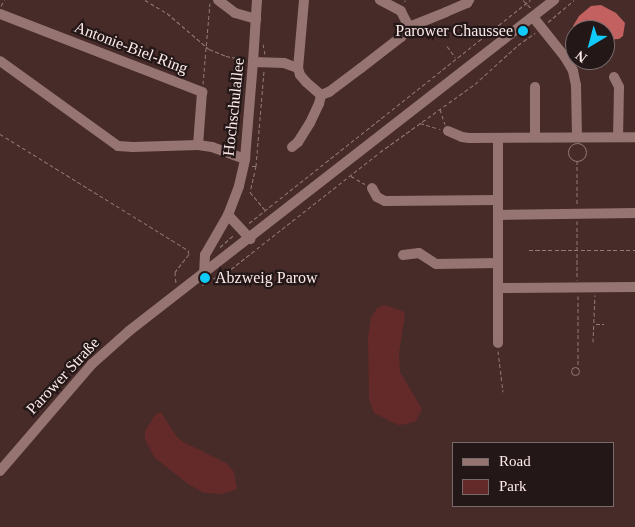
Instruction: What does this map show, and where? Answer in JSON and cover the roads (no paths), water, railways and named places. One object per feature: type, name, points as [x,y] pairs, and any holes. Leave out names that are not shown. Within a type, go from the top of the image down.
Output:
[{"type":"street","points":[[218,0],[235,13],[256,19]]},
{"type":"street","name":"Hochschulallee","points":[[204,274],[206,255],[228,214],[240,186],[259,62],[256,19],[257,0]]},
{"type":"street","points":[[304,0],[298,68],[300,75],[321,95]]},
{"type":"street","points":[[380,0],[401,11],[409,27]]},
{"type":"street","points":[[321,95],[329,92],[361,68],[401,37],[409,27],[467,3],[469,0]]},
{"type":"street","points":[[204,274],[554,0]]},
{"type":"street","name":"Antonie-Biel-Ring","points":[[0,14],[202,92],[198,145]]},
{"type":"street","points":[[533,16],[540,31],[569,55],[576,80],[577,136]]},
{"type":"street","points":[[0,61],[120,146],[198,145],[217,149],[244,161]]},
{"type":"street","points":[[259,62],[284,64],[298,68]]},
{"type":"street","points":[[614,77],[619,87],[618,137]]},
{"type":"street","points":[[535,87],[535,137]]},
{"type":"street","points":[[292,147],[298,142],[310,123],[320,104],[321,95]]},
{"type":"street","points":[[448,131],[462,137],[635,137]]},
{"type":"street","points":[[498,138],[498,343]]},
{"type":"street","points":[[372,188],[377,197],[385,201],[498,200]]},
{"type":"street","points":[[498,215],[635,213]]},
{"type":"street","points":[[228,214],[250,239]]},
{"type":"street","points":[[403,255],[419,253],[436,264],[498,263]]},
{"type":"street","name":"Parower Straße","points":[[0,471],[92,364],[204,274]]},
{"type":"street","points":[[499,288],[635,287]]},
{"type":"place","name":"Parower Chaussee","points":[[523,31]]},
{"type":"place","name":"Abzweig Parow","points":[[205,278]]}]
